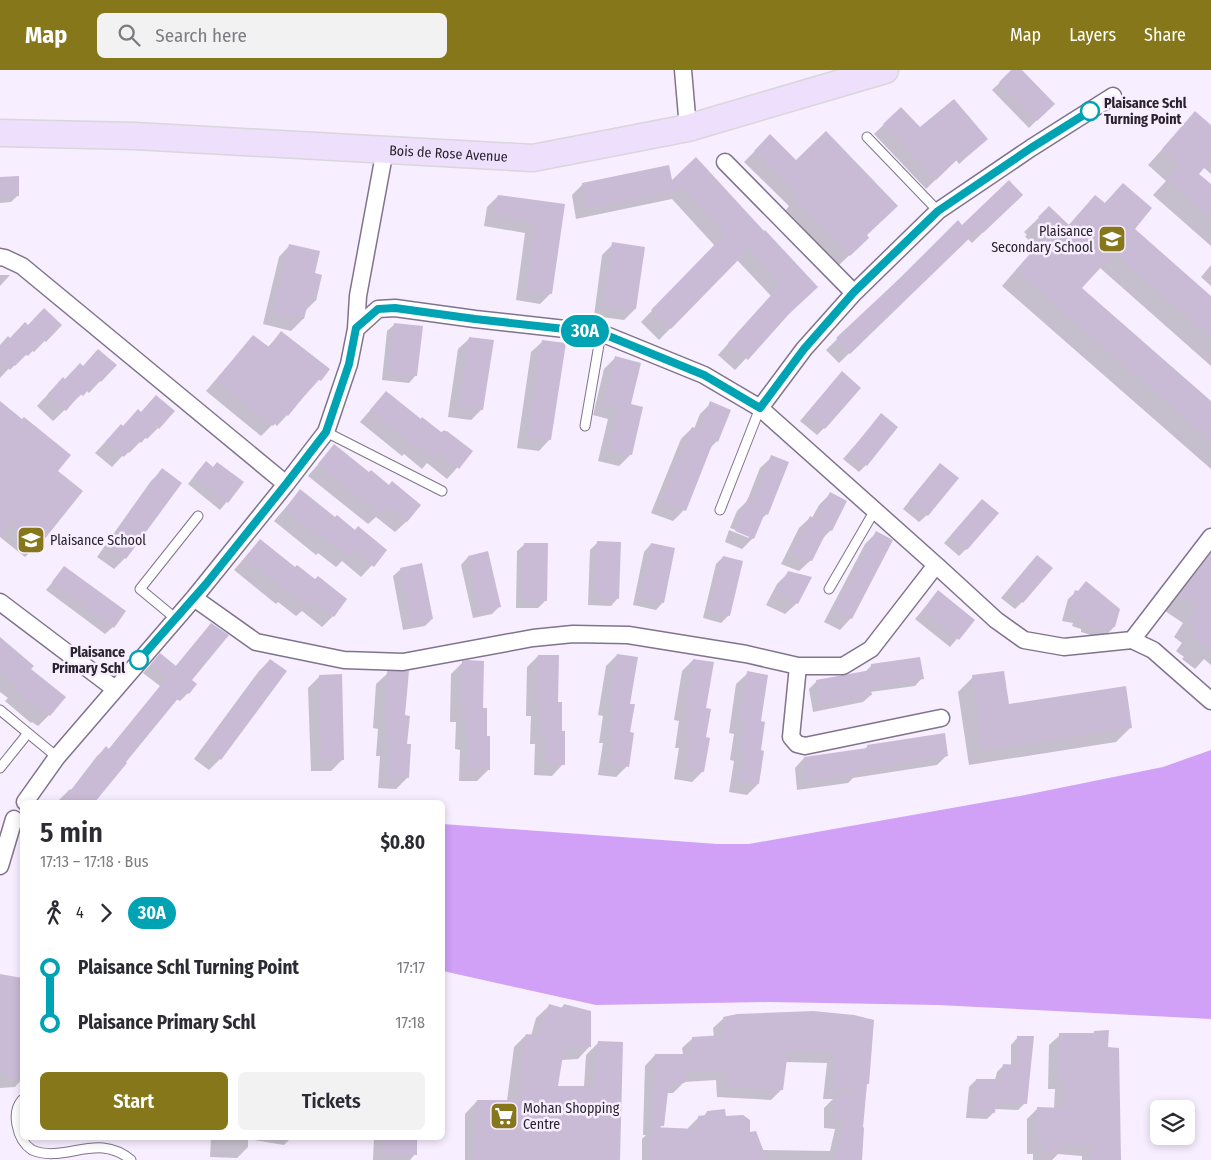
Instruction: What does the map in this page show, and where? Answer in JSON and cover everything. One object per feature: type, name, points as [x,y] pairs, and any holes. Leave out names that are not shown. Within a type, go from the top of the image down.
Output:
[{"type":"main road","name":"Bois de Rose Avenue","points":[[0,133],[135,136],[533,158],[688,128],[885,70]]},
{"type":"street","points":[[683,70],[688,128]]},
{"type":"street","points":[[760,408],[804,349],[854,292],[938,211],[1031,148],[1113,96]]},
{"type":"street","points":[[26,800],[57,757],[194,598],[326,432],[349,364],[356,328],[358,296],[384,155]]},
{"type":"street","points":[[725,162],[854,292]]},
{"type":"street","points":[[0,257],[22,266],[286,484]]},
{"type":"street","points":[[356,328],[378,309],[395,308],[601,333],[704,375],[760,408],[996,620],[1024,640],[1064,647],[1132,640],[1153,650],[1211,701]]},
{"type":"street","points":[[1132,640],[1211,536]]},
{"type":"street","points":[[194,598],[256,642],[344,660],[403,662],[533,638],[573,634],[628,635],[746,654],[798,666],[843,666],[871,649],[936,565]]},
{"type":"street","points":[[0,602],[114,689]]},
{"type":"street","points":[[798,666],[791,737],[797,744],[805,746],[941,718]]},
{"type":"street","points":[[0,833],[12,814]]},
{"type":"street","points":[[0,866],[12,814]]},
{"type":"lane","points":[[867,136],[938,211]]},
{"type":"lane","points":[[585,426],[601,333]]},
{"type":"lane","points":[[720,510],[760,408]]},
{"type":"lane","points":[[326,432],[442,491]]},
{"type":"lane","points":[[829,590],[875,510]]},
{"type":"lane","points":[[175,618],[140,589],[198,516]]},
{"type":"lane","points":[[0,710],[57,757]]},
{"type":"lane","points":[[0,768],[28,733]]},
{"type":"lane","points":[[20,1104],[15,1113],[20,1133]]},
{"type":"lane","points":[[23,1140],[24,1144],[34,1151],[49,1156],[103,1148],[126,1156],[131,1160]]},
{"type":"shaded area","points":[[1211,750],[1211,1019],[938,1005],[770,1002],[596,1005],[445,971],[445,824],[717,844],[749,844],[1020,796],[1163,767]]},
{"type":"building","points":[[1011,70],[1022,70],[1055,104],[1037,121],[999,82]]},
{"type":"building","points":[[954,99],[988,139],[969,155],[966,151],[936,180],[883,124],[901,107],[920,127]]},
{"type":"building","points":[[1195,111],[1211,125],[1211,160],[1199,174],[1211,184],[1211,218],[1167,180],[1180,165],[1162,149]]},
{"type":"building","points":[[826,131],[898,206],[867,235],[869,238],[850,256],[795,199],[799,195],[754,151],[770,134],[796,160]]},
{"type":"building","points":[[696,157],[818,287],[789,314],[748,360],[728,343],[781,284],[749,249],[671,329],[651,310],[725,234],[684,189],[587,208],[582,183],[669,165],[672,180]]},
{"type":"building","points":[[19,176],[19,196],[0,197],[0,177]]},
{"type":"building","points":[[1009,180],[1023,195],[983,233],[979,229],[850,354],[836,338],[958,220],[962,225]]},
{"type":"building","points":[[1123,183],[1152,208],[1135,229],[1211,296],[1211,338],[1114,253],[1082,288],[1211,401],[1211,441],[1016,270],[1049,233],[1038,217],[1049,206],[1069,225],[1095,195],[1105,203]]},
{"type":"building","points":[[498,195],[565,204],[552,294],[526,290],[536,223],[494,215]]},
{"type":"building","points":[[612,242],[645,247],[636,309],[604,305]]},
{"type":"building","points":[[289,244],[320,251],[315,273],[322,275],[316,301],[309,300],[304,319],[273,313]]},
{"type":"building","points":[[44,308],[62,325],[46,342],[43,339],[28,356],[25,354],[10,370],[0,361],[0,345],[8,336],[10,338],[25,322],[28,325]]},
{"type":"building","points":[[394,323],[423,326],[417,376],[388,373]]},
{"type":"building","points":[[281,331],[330,369],[321,381],[318,379],[288,416],[284,413],[273,426],[216,380],[253,335],[269,347]]},
{"type":"building","points":[[469,337],[494,340],[483,410],[459,406]]},
{"type":"building","points":[[542,340],[566,343],[551,440],[528,437]]},
{"type":"building","points":[[98,349],[117,365],[101,382],[98,379],[83,396],[80,394],[66,411],[47,395],[63,377],[65,379],[80,363],[83,366]]},
{"type":"building","points":[[615,356],[641,363],[631,404],[643,407],[632,455],[609,450],[619,407],[604,404]]},
{"type":"building","points":[[842,371],[861,388],[825,429],[807,413]]},
{"type":"building","points":[[386,391],[421,419],[422,417],[441,432],[447,431],[473,451],[459,469],[439,452],[434,458],[416,444],[414,446],[370,410]]},
{"type":"building","points":[[156,395],[175,411],[159,429],[156,426],[141,443],[139,440],[124,457],[106,441],[138,409],[141,412]]},
{"type":"building","points":[[0,401],[22,419],[24,417],[71,455],[58,471],[83,491],[39,546],[11,523],[0,536]]},
{"type":"building","points":[[710,401],[731,410],[718,442],[714,440],[686,511],[662,502],[692,427],[700,430]]},
{"type":"building","points":[[881,413],[898,427],[867,466],[850,452]]},
{"type":"building","points":[[334,444],[369,472],[371,470],[389,485],[392,481],[421,505],[407,522],[387,506],[380,514],[318,464]]},
{"type":"building","points":[[771,455],[789,462],[768,515],[765,513],[754,539],[735,531],[748,498],[753,501]]},
{"type":"building","points":[[206,461],[213,467],[217,462],[244,482],[228,503],[194,476]]},
{"type":"building","points":[[940,463],[959,478],[928,516],[909,501]]},
{"type":"building","points":[[162,468],[182,483],[126,559],[107,545]]},
{"type":"building","points":[[300,489],[335,517],[337,515],[355,530],[358,526],[387,550],[374,567],[353,550],[348,556],[330,542],[329,544],[285,509]]},
{"type":"building","points":[[830,492],[847,501],[832,531],[828,529],[812,561],[791,553],[810,516],[816,519]]},
{"type":"building","points":[[982,499],[999,513],[967,550],[951,535]]},
{"type":"building","points":[[876,531],[893,540],[852,619],[834,610]]},
{"type":"building","points":[[260,539],[295,567],[297,565],[315,579],[318,576],[347,599],[334,617],[313,600],[308,606],[290,592],[289,594],[245,558]]},
{"type":"building","points":[[597,541],[621,542],[619,599],[595,598]]},
{"type":"building","points":[[524,543],[548,543],[547,601],[523,601]]},
{"type":"building","points":[[651,543],[675,548],[664,603],[640,598]]},
{"type":"building","points":[[488,551],[501,607],[480,612],[468,556]]},
{"type":"building","points":[[1211,553],[1211,651],[1190,636],[1196,627],[1188,621],[1197,607],[1179,595]]},
{"type":"building","points":[[1037,555],[1053,568],[1023,603],[1008,590]]},
{"type":"building","points":[[723,556],[743,561],[730,616],[709,611]]},
{"type":"building","points":[[422,563],[433,619],[411,624],[400,568]]},
{"type":"building","points":[[64,566],[126,611],[114,628],[52,582]]},
{"type":"building","points":[[788,571],[812,577],[798,604],[777,593]]},
{"type":"building","points":[[1086,581],[1120,609],[1115,627],[1110,626],[1109,631],[1087,625],[1088,621],[1078,619],[1079,616],[1069,614],[1075,590],[1078,591]]},
{"type":"building","points":[[938,590],[975,620],[959,640],[922,611]]},
{"type":"building","points":[[211,623],[229,635],[192,680],[197,684],[189,694],[185,690],[97,800],[64,800],[106,746],[109,749],[168,677],[151,664],[160,653],[176,666]]},
{"type":"building","points":[[0,637],[34,666],[31,669],[66,697],[50,716],[15,689],[18,686],[0,672]]},
{"type":"building","points":[[617,654],[638,657],[630,704],[635,704],[630,732],[634,733],[629,767],[609,764],[614,732],[610,731],[614,705],[609,704]]},
{"type":"building","points":[[538,655],[559,655],[558,702],[562,702],[562,731],[565,731],[565,765],[545,764],[545,733],[541,733],[542,706],[536,705]]},
{"type":"building","points":[[920,657],[924,679],[870,687],[872,695],[820,705],[816,680],[871,670],[871,664]]},
{"type":"building","points":[[270,659],[287,671],[221,760],[204,747]]},
{"type":"building","points":[[693,659],[714,662],[706,708],[711,709],[706,737],[710,738],[704,772],[685,768],[690,737],[685,737],[690,710],[685,709]]},
{"type":"building","points":[[462,661],[484,661],[483,708],[487,708],[487,736],[490,736],[490,770],[470,770],[470,739],[466,738],[466,711],[461,711]]},
{"type":"building","points":[[387,671],[409,671],[405,715],[410,716],[407,744],[411,744],[409,778],[388,777],[391,745],[387,745],[389,718],[384,717]]},
{"type":"building","points":[[747,671],[768,675],[761,721],[765,722],[761,750],[764,751],[759,784],[739,781],[744,750],[740,749],[745,722],[739,722]]},
{"type":"building","points":[[1004,671],[1009,704],[1126,686],[1132,728],[983,750],[972,675]]},
{"type":"building","points":[[342,674],[344,760],[321,761],[319,675]]},
{"type":"building","points":[[945,733],[948,756],[859,770],[859,774],[807,781],[804,757],[867,748],[867,745]]},
{"type":"building","points":[[0,974],[20,978],[20,1078],[10,1078],[0,1069]]},
{"type":"building","points":[[549,1004],[563,1008],[564,1004],[591,1011],[591,1047],[564,1049],[558,1086],[596,1086],[598,1041],[623,1042],[620,1160],[476,1160],[477,1100],[518,1100],[526,1034],[538,1035]]},
{"type":"building","points":[[813,1011],[854,1015],[874,1020],[869,1084],[867,1084],[863,1127],[862,1160],[836,1160],[845,1119],[834,1118],[834,1096],[854,1090],[853,1088],[832,1089],[837,1053],[788,1051],[783,1090],[727,1087],[726,1070],[685,1072],[685,1083],[669,1083],[664,1126],[653,1125],[655,1054],[693,1054],[692,1037],[724,1035],[723,1017],[737,1014]]},
{"type":"building","points":[[1109,1030],[1108,1047],[1119,1048],[1121,1160],[1092,1160],[1092,1146],[1062,1143],[1061,1152],[1044,1153],[1043,1144],[1037,1144],[1037,1107],[1064,1108],[1065,1079],[1058,1079],[1059,1033],[1094,1033],[1094,1031]]},
{"type":"building","points":[[1017,1036],[1034,1036],[1027,1104],[996,1102],[995,1113],[973,1111],[976,1079],[1001,1079],[1003,1064],[1017,1065]]},
{"type":"building","points":[[725,1109],[726,1116],[743,1115],[750,1120],[750,1132],[756,1131],[767,1160],[650,1160],[652,1127],[698,1129],[698,1116],[706,1115],[707,1111]]},
{"type":"building","points":[[383,1140],[417,1140],[417,1155],[382,1154]]},
{"type":"bus line","name":"30A","points":[[139,660],[206,584],[326,432],[349,364],[356,328],[378,309],[395,308],[601,333],[704,375],[760,408],[804,349],[854,292],[938,211],[1031,148],[1090,111]]},
{"type":"place","name":"Plaisance Schl Turning Point","points":[[1090,111]]},
{"type":"place","name":"Plaisance Secondary School","points":[[1112,239]]},
{"type":"place","name":"Plaisance School","points":[[31,540]]},
{"type":"place","name":"Plaisance Primary Schl","points":[[139,660]]},
{"type":"place","name":"Mohan Shopping Centre","points":[[504,1116]]}]
